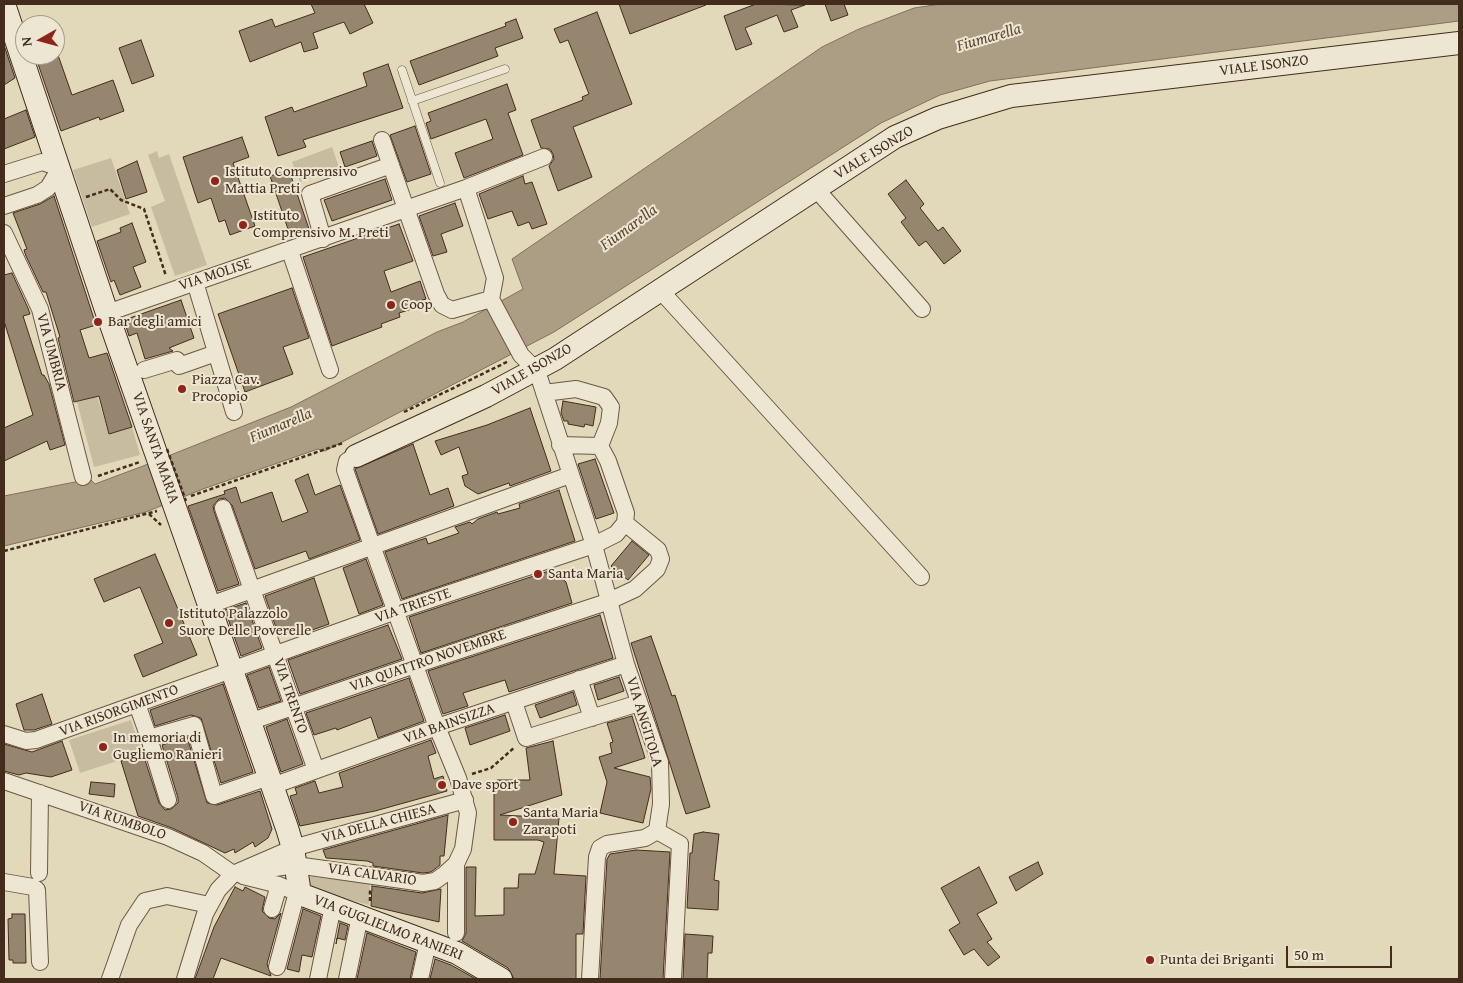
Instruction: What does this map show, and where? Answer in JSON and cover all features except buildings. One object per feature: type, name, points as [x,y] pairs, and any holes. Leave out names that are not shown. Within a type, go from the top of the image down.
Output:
[{"type":"street","name":"VIA SANTA MARIA","points":[[4,4],[10,39],[60,168],[107,313],[161,454],[182,501],[210,605],[294,856],[298,893]]},
{"type":"street","name":"VIALE ISONZO","points":[[352,448],[486,396],[528,362],[660,290],[895,137],[938,118],[1011,96],[1459,43]]},
{"type":"street","points":[[382,140],[436,294],[442,306],[452,310],[491,298],[495,278],[466,188]]},
{"type":"street","name":"VIA MOLISE","points":[[107,313],[406,209],[442,189],[466,188],[544,157]]},
{"type":"street","points":[[4,174],[42,162],[60,168],[48,188],[37,195],[4,206]]},
{"type":"street","points":[[323,239],[310,194],[391,165]]},
{"type":"street","points":[[816,189],[922,309]]},
{"type":"street","name":"VIA UMBRIA","points":[[4,233],[40,309],[83,477]]},
{"type":"street","points":[[290,250],[330,370]]},
{"type":"street","points":[[195,282],[211,355],[234,412]]},
{"type":"street","points":[[660,290],[921,577]]},
{"type":"street","name":"VIA ANGITOLA","points":[[491,298],[544,393],[594,545],[626,664],[660,762],[661,804],[657,831]]},
{"type":"street","points":[[144,370],[177,360],[179,366],[211,355]]},
{"type":"street","points":[[544,393],[576,389],[604,397],[611,406],[609,422],[600,446],[608,461],[626,513],[625,523]]},
{"type":"street","points":[[560,446],[600,446]]},
{"type":"street","points":[[352,448],[345,470],[465,800],[468,813],[460,856],[454,943]]},
{"type":"street","points":[[210,605],[373,548],[570,475]]},
{"type":"street","name":"VIA TRENTO","points":[[224,508],[316,770]]},
{"type":"street","name":"VIA TRIESTE","points":[[232,669],[396,611],[594,545],[616,534],[625,523]]},
{"type":"street","name":"VIA QUATTRO NOVEMBRE","points":[[249,722],[608,602],[635,589],[657,569],[661,559],[658,550],[625,523]]},
{"type":"street","name":"VIA BAINSIZZA","points":[[149,738],[194,725],[214,796],[316,770],[437,727],[626,664]]},
{"type":"street","name":"VIA RISORGIMENTO","points":[[4,734],[26,741],[36,740],[232,669]]},
{"type":"street","points":[[579,679],[592,718]]},
{"type":"street","points":[[514,702],[526,738],[639,702]]},
{"type":"street","points":[[137,704],[168,800]]},
{"type":"street","name":"VIA RUMBOLO","points":[[4,781],[168,837],[203,853],[233,874],[279,885],[298,893]]},
{"type":"street","points":[[39,873],[40,793]]},
{"type":"street","name":"VIA DELLA CHIESA","points":[[294,856],[465,800]]},
{"type":"street","points":[[590,979],[597,857],[600,848],[607,844],[645,838],[657,831],[680,844],[674,979]]},
{"type":"street","points":[[185,979],[209,905],[222,886],[233,874],[294,856]]},
{"type":"street","name":"VIA CALVARIO","points":[[294,856],[423,883],[435,881],[460,856]]},
{"type":"street","points":[[4,882],[33,887],[37,890],[40,962]]},
{"type":"street","points":[[272,909],[279,885]]},
{"type":"street","points":[[277,967],[298,893]]},
{"type":"street","name":"VIA GUGLIELMO RANIERI","points":[[298,893],[428,942],[454,943],[501,979]]},
{"type":"street","points":[[110,979],[129,925],[145,901],[167,896],[209,905]]},
{"type":"street","points":[[318,979],[333,906]]},
{"type":"street","points":[[347,979],[360,916]]},
{"type":"street","points":[[420,979],[428,942]]},
{"type":"lane","points":[[412,101],[505,69]]},
{"type":"lane","points":[[402,70],[442,189]]},
{"type":"path","points":[[87,197],[110,189],[121,200],[144,209],[171,290]]},
{"type":"path","points":[[400,414],[528,362]]},
{"type":"path","points":[[83,477],[92,478],[161,454],[182,501],[319,450],[352,448]]},
{"type":"path","points":[[4,551],[149,514]]},
{"type":"path","points":[[470,774],[490,768],[526,738]]},
{"type":"shaded area","points":[[332,147],[339,167],[300,182],[292,162]]},
{"type":"shaded area","points":[[157,151],[159,158],[169,154],[207,265],[175,276],[151,207],[165,201],[148,155]]},
{"type":"shaded area","points":[[111,158],[130,214],[92,227],[73,170]]},
{"type":"shaded area","points":[[97,396],[109,434],[132,427],[140,455],[94,467],[77,402]]},
{"type":"shaded area","points":[[131,720],[142,753],[80,773],[69,740]]},
{"type":"shaded area","points":[[303,876],[370,883],[369,905],[312,890]]},
{"type":"water","name":"Fiumarella","points":[[941,4],[1459,4],[1459,21],[990,81],[940,95],[881,123],[554,332],[325,451],[318,449],[203,489],[146,512],[4,546],[4,496],[90,479],[95,484],[143,466],[291,407],[437,332],[463,322],[523,289],[512,259],[822,47],[859,29],[914,8]]},
{"type":"place","name":"Istituto Comprensivo Mattia Preti","points":[[215,181]]},
{"type":"place","name":"Istituto Comprensivo M. Preti","points":[[243,225]]},
{"type":"place","name":"Coop","points":[[391,305]]},
{"type":"place","name":"Bar degli amici","points":[[98,322]]},
{"type":"place","name":"Piazza Cav. Procopio","points":[[182,389]]},
{"type":"place","name":"Santa Maria","points":[[538,574]]},
{"type":"place","name":"Istituto Palazzolo Suore Delle Poverelle","points":[[169,623]]},
{"type":"place","name":"In memoria di Gugliemo Ranieri","points":[[103,747]]},
{"type":"place","name":"Dave sport","points":[[442,785]]},
{"type":"place","name":"Santa Maria Zarapoti","points":[[513,822]]},
{"type":"place","name":"Punta dei Briganti","points":[[1150,960]]}]
